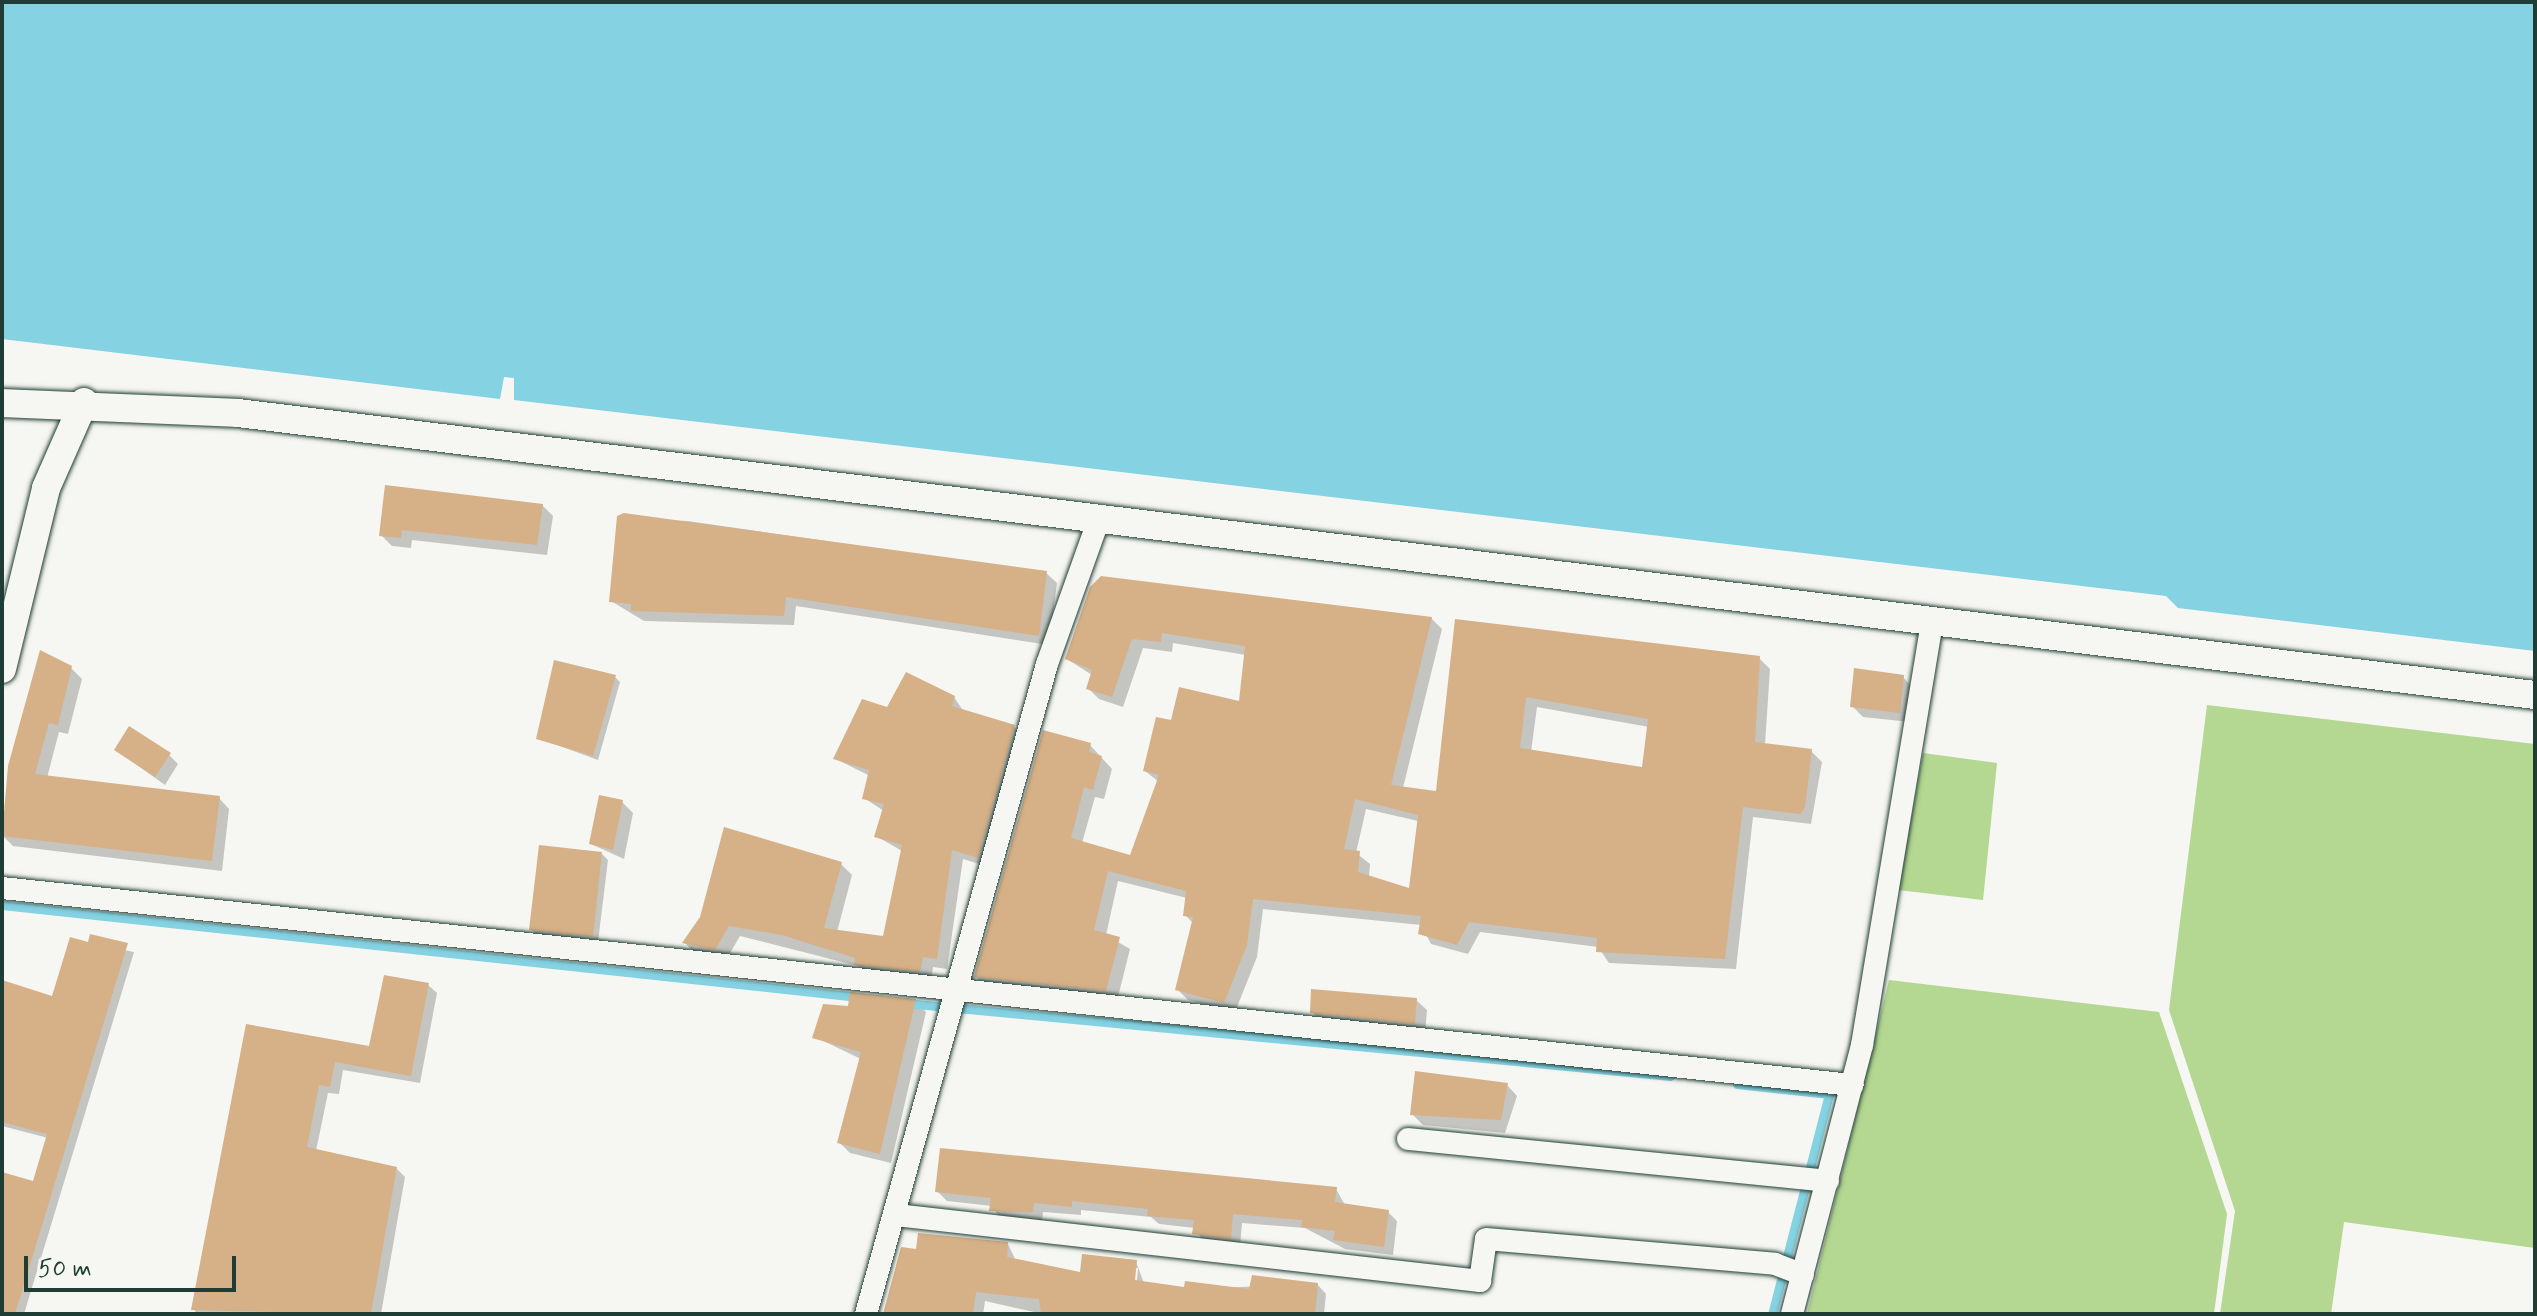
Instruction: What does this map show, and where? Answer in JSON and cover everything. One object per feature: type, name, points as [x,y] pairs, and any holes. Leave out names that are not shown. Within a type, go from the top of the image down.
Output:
[{"type":"street","points":[[2,669],[46,488],[84,402]]},
{"type":"street","points":[[2,403],[84,402],[238,413],[1100,516],[2535,695]]},
{"type":"street","points":[[866,1314],[1047,664],[1100,516]]},
{"type":"street","points":[[1792,1314],[1791,1270],[1817,1177],[1853,1085],[1932,621]]},
{"type":"street","points":[[2,888],[954,1006],[1853,1085]]},
{"type":"street","points":[[1408,1139],[1817,1177]]},
{"type":"street","points":[[896,1215],[1480,1281],[1486,1239],[1791,1270]]},
{"type":"green space","points":[[2207,705],[2535,744],[2535,1248],[2344,1222],[2331,1314],[2220,1314],[2235,1211],[2169,1010]]},
{"type":"green space","points":[[1923,753],[1997,763],[1983,900],[1898,890]]},
{"type":"green space","points":[[1889,980],[2159,1012],[2227,1214],[2214,1314],[1807,1314]]},
{"type":"water","points":[[2,2],[2535,2],[2535,651],[2178,608],[2166,596],[514,400],[514,378],[504,377],[500,399],[2,339]]},
{"type":"building","points":[[385,485],[543,504],[537,545],[402,530],[401,538],[379,536]]},
{"type":"building","points":[[624,513],[1047,571],[1039,636],[786,597],[784,616],[631,611],[631,604],[609,602],[617,516]]},
{"type":"building","points":[[1101,576],[1432,617],[1391,785],[1436,791],[1455,619],[1760,656],[1755,742],[1812,749],[1805,808],[1800,814],[1743,807],[1725,959],[1596,952],[1597,938],[1469,922],[1457,945],[1418,934],[1421,916],[1253,899],[1247,945],[1224,1003],[1175,990],[1193,917],[1183,916],[1186,891],[1108,871],[1094,930],[1120,937],[1106,991],[974,977],[1043,730],[1091,743],[1089,752],[1102,756],[1093,790],[1084,787],[1071,838],[1130,855],[1159,775],[1143,771],[1156,717],[1171,720],[1179,687],[1239,701],[1245,646],[1162,633],[1161,642],[1132,639],[1112,697],[1086,689],[1092,670],[1065,659],[1090,587]],"holes":[[[1526,697],[1648,719],[1642,767],[1520,748]],[[1355,799],[1418,815],[1409,888],[1358,872],[1360,851],[1344,849]]]},
{"type":"building","points":[[40,650],[72,666],[58,725],[49,723],[35,774],[220,796],[212,861],[2,836],[8,766]]},
{"type":"building","points":[[554,660],[616,675],[593,756],[536,739]]},
{"type":"building","points":[[1854,668],[1904,675],[1900,713],[1850,707]]},
{"type":"building","points":[[906,672],[955,696],[952,706],[1015,725],[978,858],[952,850],[937,959],[923,957],[920,972],[854,965],[855,958],[782,935],[729,926],[715,950],[682,943],[700,917],[724,827],[842,862],[824,928],[883,936],[902,845],[874,837],[884,804],[862,799],[869,770],[833,759],[862,699],[887,707]]},
{"type":"building","points":[[129,726],[171,753],[155,777],[114,750]]},
{"type":"building","points":[[599,795],[623,800],[613,850],[589,844]]},
{"type":"building","points":[[539,845],[602,852],[593,937],[529,930]]},
{"type":"building","points":[[90,934],[128,943],[15,1314],[2,1314],[2,1172],[33,1181],[47,1134],[2,1122],[2,980],[52,996],[70,937],[88,942]]},
{"type":"building","points":[[384,975],[429,983],[411,1076],[335,1062],[330,1087],[319,1085],[307,1147],[397,1167],[371,1314],[191,1310],[246,1024],[369,1046]]},
{"type":"building","points":[[1311,989],[1417,998],[1415,1024],[1310,1013]]},
{"type":"building","points":[[850,992],[916,999],[880,1154],[837,1143],[861,1052],[812,1038],[823,1004],[848,1006]]},
{"type":"building","points":[[1415,1071],[1508,1083],[1501,1120],[1410,1115]]},
{"type":"building","points":[[940,1148],[1337,1187],[1335,1202],[1389,1210],[1384,1247],[1333,1240],[1335,1231],[1301,1227],[1302,1220],[1233,1214],[1231,1239],[1192,1234],[1194,1220],[1147,1216],[1148,1209],[1072,1201],[1072,1207],[1034,1203],[1033,1212],[989,1211],[991,1198],[935,1192]]},
{"type":"building","points":[[918,1233],[1008,1242],[1007,1257],[1080,1272],[1082,1254],[1137,1260],[1135,1280],[1184,1287],[1185,1281],[1249,1289],[1252,1275],[1318,1283],[1315,1314],[1041,1314],[1039,1299],[976,1292],[973,1314],[883,1314],[901,1247],[916,1249]]},
{"type":"waterway","points":[[2,905],[858,997]]},
{"type":"waterway","points":[[905,1003],[1671,1076]]},
{"type":"waterway","points":[[1737,1084],[1829,1094],[1772,1314]]}]
